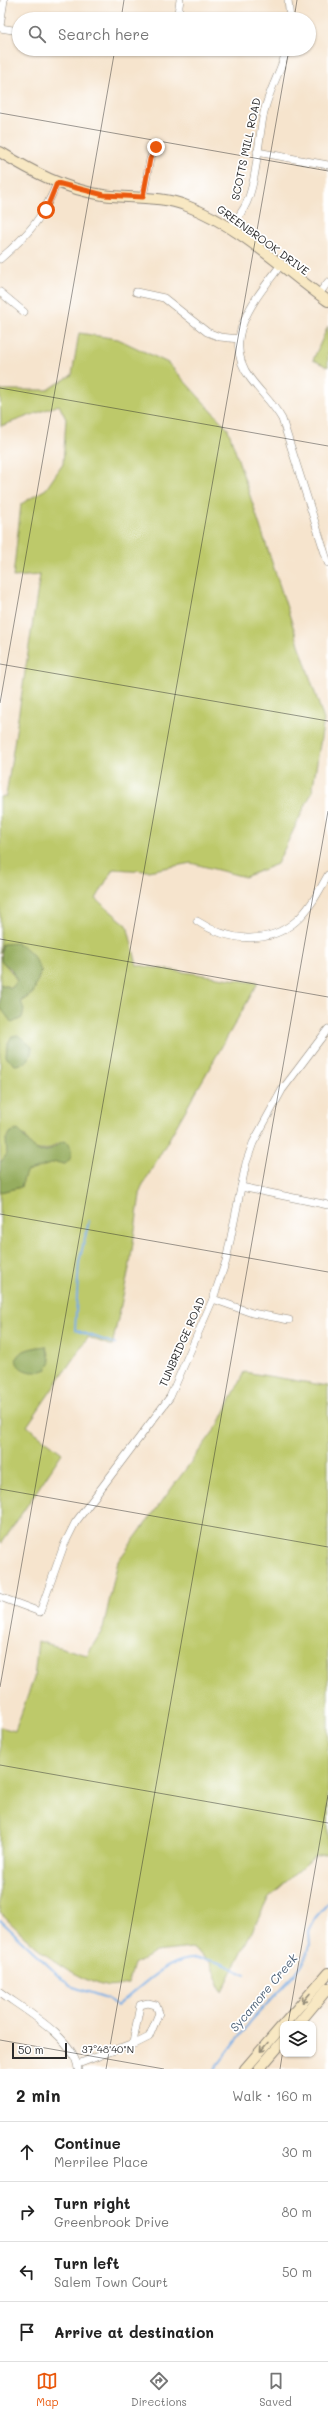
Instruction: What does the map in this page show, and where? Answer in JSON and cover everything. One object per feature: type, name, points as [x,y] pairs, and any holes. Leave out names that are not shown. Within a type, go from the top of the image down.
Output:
[{"type":"street","points":[[4,0],[0,27],[12,30]]},
{"type":"street","points":[[178,12],[180,0]]},
{"type":"street","points":[[288,0],[289,12]]},
{"type":"street","name":"SCOTTS MILL ROAD","points":[[230,228],[245,208],[270,91],[283,65],[285,56]]},
{"type":"street","points":[[143,197],[150,159],[156,147]]},
{"type":"street","name":"GREENBROOK DRIVE","points":[[0,152],[29,170],[57,183],[104,195],[143,197],[186,205],[230,228],[328,302]]},
{"type":"street","points":[[257,152],[328,165]]},
{"type":"street","points":[[0,259],[33,229],[46,210],[57,183]]},
{"type":"street","points":[[280,266],[249,306],[242,324],[239,339],[241,360],[249,378],[274,404],[282,419],[328,563]]},
{"type":"street","points":[[318,295],[328,282]]},
{"type":"street","points":[[0,292],[24,312]]},
{"type":"street","points":[[136,292],[164,298],[207,332],[220,337],[239,339]]},
{"type":"street","points":[[196,922],[213,932],[245,939],[264,937],[278,933],[297,920],[311,904],[328,875]]},
{"type":"street","name":"TUNBRIDGE ROAD","points":[[0,1597],[40,1612],[64,1545],[75,1523],[170,1397],[213,1299],[226,1261],[241,1187],[253,1143],[282,1090],[328,1029]]},
{"type":"street","points":[[322,1036],[328,1041]]},
{"type":"street","points":[[241,1187],[328,1205]]},
{"type":"street","points":[[213,1299],[252,1313],[289,1320]]},
{"type":"street","points":[[286,2021],[328,1973]]},
{"type":"street","points":[[300,2021],[328,1988]]},
{"type":"street","points":[[0,1992],[54,2032],[68,2047],[78,2066],[149,2037],[159,2013],[156,2005],[148,2003],[140,2005],[133,2043]]},
{"type":"street","points":[[245,2069],[280,2028]]},
{"type":"street","points":[[259,2069],[280,2044]]},
{"type":"green space","points":[[328,326],[328,367],[313,360]]},
{"type":"green space","points":[[79,333],[118,339],[168,363],[228,429],[324,720],[312,792],[277,864],[245,877],[191,863],[148,871],[113,869],[96,899],[127,925],[137,965],[258,983],[141,1188],[130,1264],[112,1346],[88,1337],[27,1426],[62,1453],[2,1543],[0,1541],[0,1192],[21,1187],[25,1172],[56,1162],[65,1164],[57,1143],[48,1149],[39,1150],[31,1145],[25,1135],[0,1163],[0,1007],[6,1013],[33,993],[41,971],[2,944],[0,953],[0,797],[6,796],[40,575],[13,577],[21,504],[46,489],[63,464],[66,419],[59,405],[1,426],[0,390],[47,390],[72,375]],"holes":[[[38,1347],[48,1350],[49,1355],[22,1352]]]},
{"type":"green space","points":[[16,943],[25,947],[32,954],[41,971],[33,993],[21,1001],[24,1010],[22,1018],[12,1023],[0,1007],[0,984],[12,988],[17,981],[11,969],[1,961],[2,944]]},
{"type":"green space","points":[[0,955],[1,959],[13,974],[17,982],[12,988],[0,984]]},
{"type":"green space","points":[[18,1035],[32,1047],[31,1055],[28,1060],[15,1065],[6,1057],[7,1045],[12,1036]]},
{"type":"green space","points":[[18,1130],[35,1149],[40,1151],[51,1149],[64,1141],[69,1143],[71,1157],[65,1164],[56,1162],[26,1172],[21,1187],[0,1192],[0,1163],[7,1154],[6,1139],[11,1132]]},
{"type":"green space","points":[[46,1346],[51,1362],[47,1369],[39,1372],[32,1372],[21,1368],[16,1360],[22,1352]]},
{"type":"green space","points":[[244,1372],[328,1386],[328,1854],[314,1857],[269,1897],[222,1992],[210,1962],[192,1948],[155,1952],[134,1965],[128,1984],[108,1987],[90,1981],[76,1974],[48,1957],[0,1913],[0,1727],[15,1731],[34,1678],[38,1641],[87,1655],[103,1629],[118,1561],[219,1424]]},
{"type":"waterway","points":[[89,1221],[79,1262],[75,1330],[115,1344]]},
{"type":"waterway","name":"Sycamore Creek","points":[[215,2069],[251,2021],[295,1974],[305,1960],[310,1946],[309,1931],[315,1918],[328,1903]]},
{"type":"waterway","points":[[0,1920],[70,1986],[107,1998],[117,2006],[162,1970],[176,1963],[190,1959],[206,1959],[224,1964],[245,1975]]},
{"type":"route","points":[[46,210],[57,183],[104,195],[143,197],[150,159],[156,147]]}]
